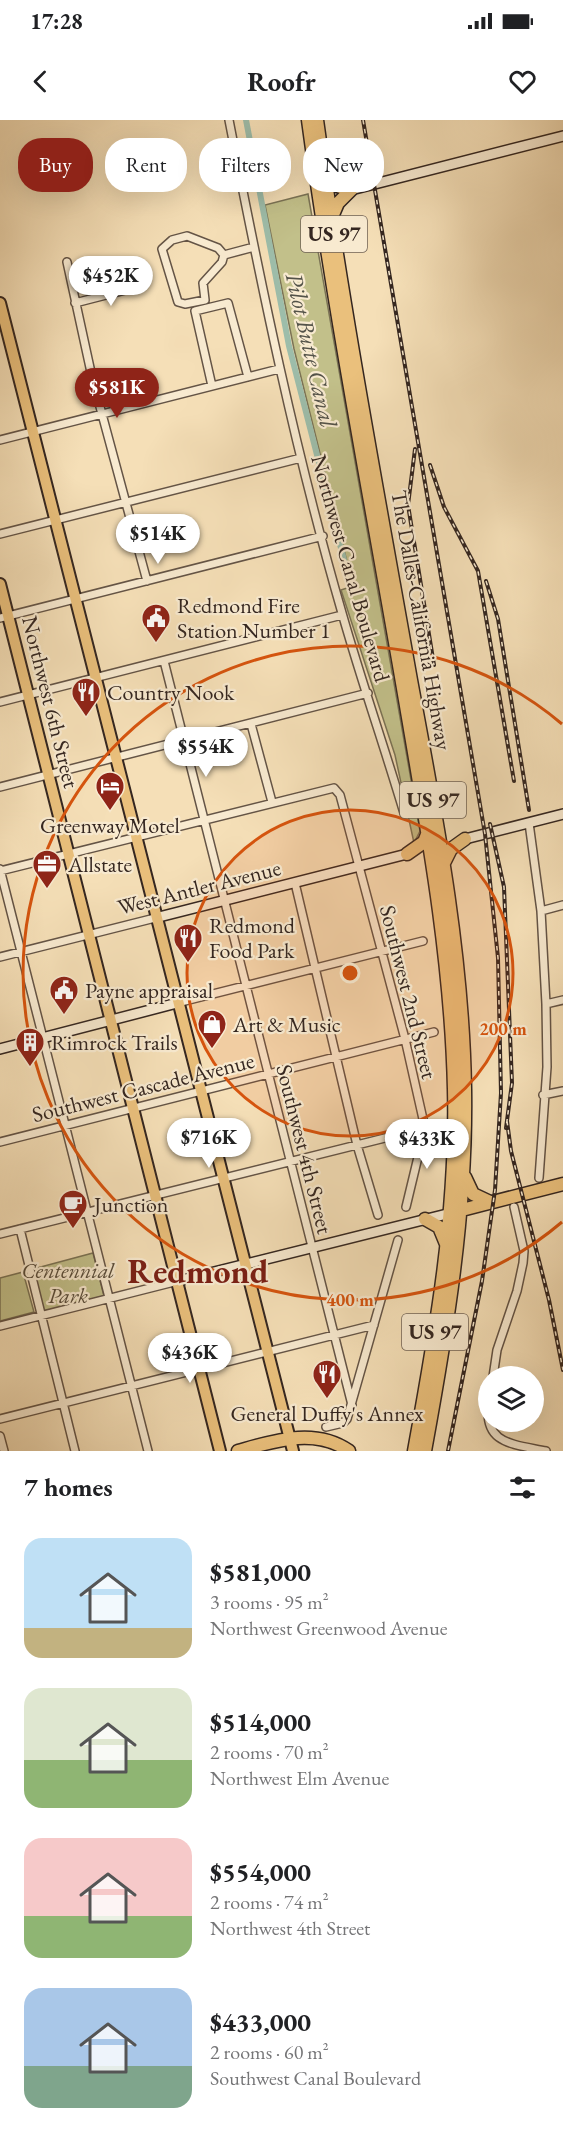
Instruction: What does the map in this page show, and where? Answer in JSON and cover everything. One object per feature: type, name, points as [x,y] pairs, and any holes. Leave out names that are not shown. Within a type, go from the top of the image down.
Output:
[{"type":"highway","name":"The Dalles-California Highway","points":[[308,120],[339,315],[433,829]]},
{"type":"highway","name":"The Dalles-California Highway","points":[[318,120],[320,138]]},
{"type":"highway","name":"The Dalles-California Highway","points":[[328,192],[438,864],[457,964],[463,1035],[464,1173],[447,1247],[414,1451]]},
{"type":"highway","points":[[332,217],[338,203],[349,192]]},
{"type":"highway","points":[[406,854],[424,842],[433,829],[449,838],[465,839]]},
{"type":"highway","points":[[406,854],[421,854],[438,864],[451,849],[465,839]]},
{"type":"highway","name":"The Dalles-California Highway","points":[[425,1451],[451,1304],[456,1211],[453,1046],[438,864]]},
{"type":"highway","points":[[464,1173],[473,1194],[492,1202]]},
{"type":"highway","points":[[456,1211],[563,1184]]},
{"type":"highway","points":[[425,1219],[439,1227],[447,1247]]},
{"type":"highway","points":[[238,1451],[291,1445],[313,1438],[330,1441],[349,1451]]},
{"type":"main road","points":[[0,303],[291,1445]]},
{"type":"main road","name":"Northwest 6th Street","points":[[0,584],[4,616],[49,774],[87,935],[220,1451]]},
{"type":"street","name":"Northwest Canal Boulevard","points":[[229,120],[279,369],[301,458],[342,615],[404,813]]},
{"type":"street","points":[[384,182],[563,136]]},
{"type":"street","points":[[187,236],[218,248],[224,255],[222,262],[203,283],[205,300],[185,304],[178,302],[162,249],[164,245],[187,236]]},
{"type":"street","points":[[224,255],[254,247]]},
{"type":"street","points":[[67,262],[102,414],[147,581]]},
{"type":"street","points":[[75,303],[141,286]]},
{"type":"street","points":[[212,386],[195,311],[228,303],[248,377]]},
{"type":"street","points":[[0,440],[279,369]]},
{"type":"street","points":[[0,534],[301,458]]},
{"type":"street","points":[[4,616],[322,536]]},
{"type":"street","points":[[0,702],[342,615]]},
{"type":"street","name":"Southwest 4th Street","points":[[164,661],[352,1406]]},
{"type":"street","points":[[0,787],[368,693]]},
{"type":"street","points":[[148,1451],[0,871],[272,802],[251,724]]},
{"type":"street","name":"Southwest 2nd Street","points":[[272,802],[334,788],[340,795],[405,1039],[424,1128]]},
{"type":"street","points":[[465,839],[563,814]]},
{"type":"street","points":[[529,823],[541,911],[546,1004],[547,1067],[543,1095],[539,1178]]},
{"type":"street","name":"West Antler Avenue","points":[[0,957],[406,854]]},
{"type":"street","points":[[294,883],[357,1145],[378,1215]]},
{"type":"street","points":[[541,911],[563,905]]},
{"type":"street","points":[[0,1049],[423,941]]},
{"type":"street","points":[[546,1004],[563,1000]]},
{"type":"street","name":"Southwest Cascade Avenue","points":[[0,1142],[434,1032]]},
{"type":"street","points":[[543,1095],[563,1091]]},
{"type":"street","points":[[0,1234],[424,1128],[406,1208]]},
{"type":"street","points":[[495,1366],[497,1350],[523,1263],[524,1251],[514,1207]]},
{"type":"street","points":[[0,1326],[456,1211]]},
{"type":"street","points":[[20,1229],[75,1451]]},
{"type":"street","points":[[326,1427],[343,1423],[347,1419],[398,1240]]},
{"type":"street","points":[[0,1419],[374,1325]]},
{"type":"street","points":[[493,1432],[499,1438],[546,1451]]},
{"type":"street","points":[[0,1436],[4,1451]]},
{"type":"green space","points":[[308,194],[420,831],[414,843],[395,755],[341,590],[353,586],[294,349],[265,205]]},
{"type":"green space","name":"Centennial Park","points":[[93,1253],[104,1296],[44,1312],[33,1269]]},
{"type":"green space","name":"Centennial Park","points":[[23,1272],[34,1312],[0,1321],[0,1278]]},
{"type":"waterway","name":"Pilot Butte Canal","points":[[246,120],[289,346],[351,587]]},
{"type":"railway","points":[[363,120],[485,834],[498,958],[501,1093],[495,1190],[482,1281],[448,1451]]},
{"type":"railway","points":[[415,449],[408,505],[434,665]]},
{"type":"railway","points":[[430,465],[444,507],[478,571],[514,781]]},
{"type":"railway","points":[[486,581],[498,619],[529,810]]},
{"type":"railway","points":[[490,824],[504,887],[512,1083],[506,1128]]},
{"type":"railway","points":[[507,1121],[511,1151],[549,1300],[563,1370]]},
{"type":"place","name":"Redmond Fire Station Number 1","points":[[156,644]]},
{"type":"place","name":"Country Nook","points":[[86,718]]},
{"type":"place","name":"Greenway Motel","points":[[110,812]]},
{"type":"place","name":"Allstate","points":[[47,890]]},
{"type":"place","name":"Redmond Food Park","points":[[188,964]]},
{"type":"place","name":"Payne appraisal","points":[[64,1016]]},
{"type":"place","name":"Art & Music","points":[[212,1050]]},
{"type":"place","name":"Rimrock Trails","points":[[30,1068]]},
{"type":"place","name":"Junction","points":[[73,1230]]},
{"type":"place","name":"General Duffy's Annex","points":[[327,1400]]},
{"type":"district","name":"Redmond","points":[[198,1271]]}]
